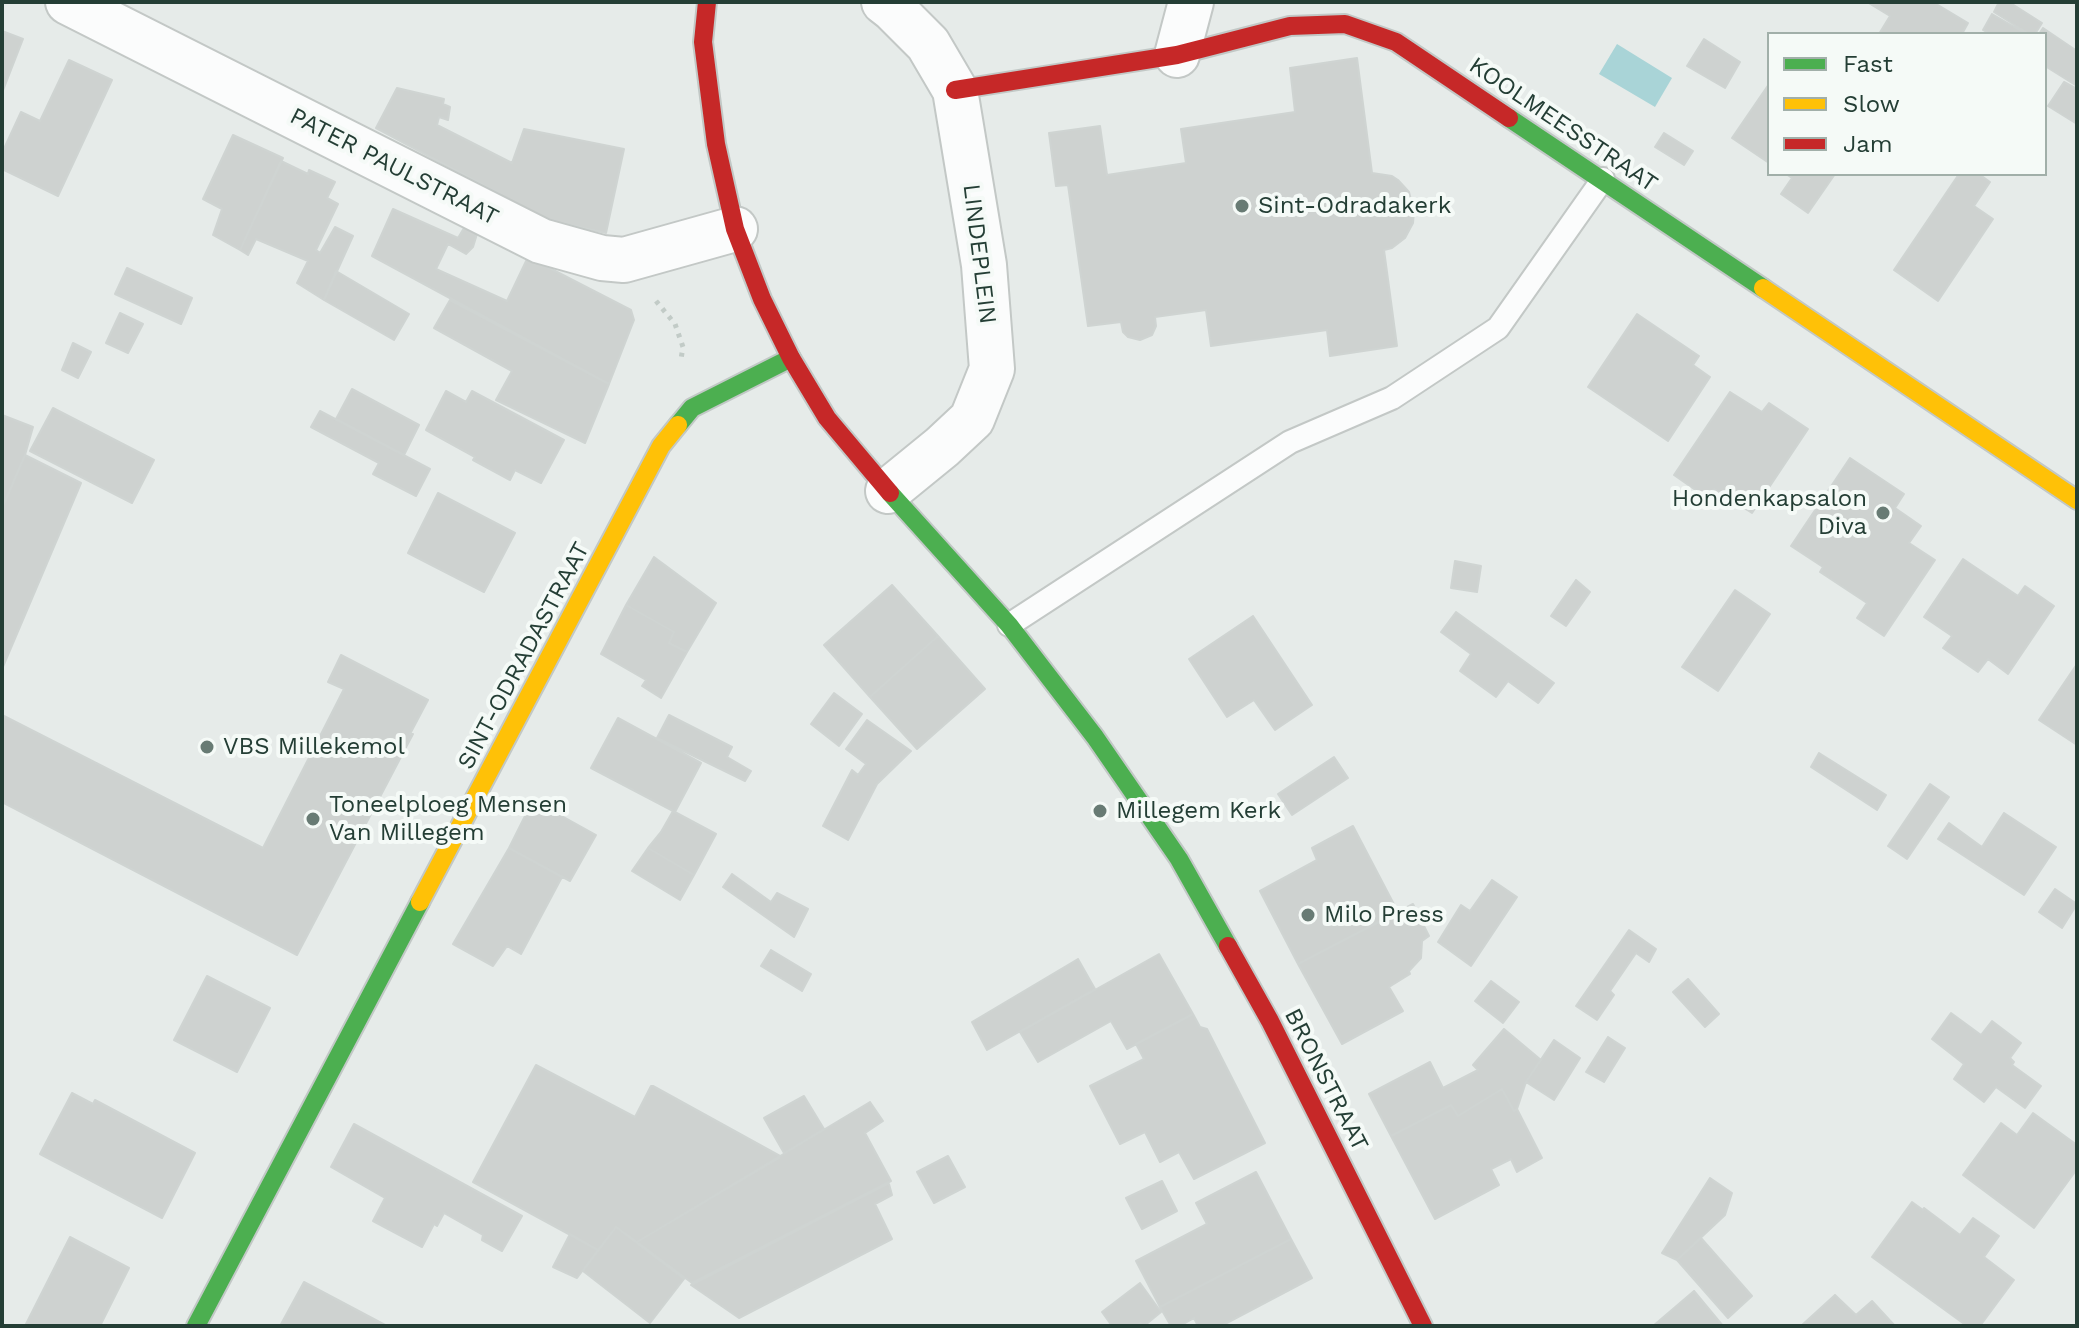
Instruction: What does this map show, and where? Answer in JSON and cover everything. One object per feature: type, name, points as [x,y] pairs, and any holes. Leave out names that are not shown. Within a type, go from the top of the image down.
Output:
[{"type":"street","name":"PATER PAULSTRAAT","points":[[68,2],[541,241],[602,258],[624,260],[735,229]]},
{"type":"street","points":[[707,2],[703,42],[716,144],[735,229],[762,299],[791,358],[827,418],[1009,625]]},
{"type":"street","name":"LINDEPLEIN","points":[[884,2],[928,44],[955,90],[984,265],[992,369],[972,419],[888,491]]},
{"type":"street","points":[[1177,55],[1191,2]]},
{"type":"street","name":"KOOLMEESSTRAAT","points":[[955,90],[1177,55],[1290,26],[1345,24],[1396,42],[2077,500]]},
{"type":"street","name":"SINT-ODRADASTRAAT","points":[[196,1326],[661,446],[692,408],[791,358]]},
{"type":"street","name":"BRONSTRAAT","points":[[1009,625],[1095,737],[1179,859],[1270,1021],[1423,1326]]},
{"type":"lane","points":[[1009,625],[1290,442],[1392,398],[1498,328],[1603,179]]},
{"type":"path","points":[[602,258],[659,303],[675,324],[683,347],[679,369]]},
{"type":"water","points":[[1617,44],[1672,78],[1655,107],[1599,74]]},
{"type":"building","points":[[1867,2],[1933,2],[1968,23],[1963,32],[1880,32],[1890,16]]},
{"type":"building","points":[[1999,2],[2009,2],[2042,23],[2036,32],[2026,32],[1994,12]]},
{"type":"building","points":[[1992,14],[2023,32],[1986,32],[1983,30]]},
{"type":"building","points":[[2043,28],[2077,51],[2077,86],[2047,67],[2047,32],[2040,32]]},
{"type":"building","points":[[2,31],[23,39],[2,93]]},
{"type":"building","points":[[1704,39],[1740,62],[1725,88],[1687,66]]},
{"type":"building","name":"Sint-Odradakerk","points":[[1357,58],[1372,173],[1398,180],[1409,192],[1414,212],[1413,223],[1405,238],[1384,250],[1397,346],[1330,356],[1327,330],[1211,346],[1206,310],[1155,317],[1156,326],[1152,335],[1140,340],[1128,337],[1123,332],[1121,322],[1088,326],[1068,185],[1056,186],[1049,133],[1100,126],[1107,175],[1186,163],[1181,129],[1295,112],[1290,68]]},
{"type":"building","points":[[69,60],[112,80],[58,196],[2,169],[2,153],[21,112],[40,121]]},
{"type":"building","points":[[2064,82],[2077,89],[2077,124],[2048,106]]},
{"type":"building","points":[[1767,87],[1767,162],[1732,138]]},
{"type":"building","points":[[397,88],[444,99],[443,104],[450,107],[448,120],[439,117],[437,125],[512,163],[524,129],[624,149],[606,233],[540,218],[496,202],[498,193],[376,128]]},
{"type":"building","points":[[1664,133],[1693,151],[1684,165],[1655,147]]},
{"type":"building","points":[[233,135],[283,158],[240,250],[213,235],[222,209],[203,199]]},
{"type":"building","points":[[281,161],[335,182],[327,198],[338,204],[316,250],[320,253],[335,227],[353,236],[324,300],[297,283],[308,261],[256,239],[248,255],[240,250]]},
{"type":"building","points":[[1789,176],[1834,176],[1808,213],[1781,194],[1792,178]]},
{"type":"building","points":[[1958,176],[1982,176],[1990,182],[1974,206],[1993,219],[1938,301],[1894,270]]},
{"type":"building","points":[[393,209],[458,238],[464,228],[477,234],[473,247],[466,254],[448,244],[436,269],[507,301],[528,257],[631,310],[634,320],[609,384],[372,256]]},
{"type":"building","points":[[127,268],[192,298],[181,324],[115,294]]},
{"type":"building","points":[[336,271],[409,314],[394,340],[324,300]]},
{"type":"building","points":[[450,300],[609,384],[585,443],[496,400],[512,371],[434,328]]},
{"type":"building","points":[[120,313],[143,324],[128,353],[106,343]]},
{"type":"building","points":[[1637,314],[1699,356],[1693,365],[1710,377],[1668,441],[1588,387]]},
{"type":"building","points":[[73,343],[91,352],[78,378],[62,370]]},
{"type":"building","points":[[352,389],[419,425],[404,455],[336,419]]},
{"type":"building","points":[[446,391],[466,402],[472,391],[564,440],[541,483],[515,470],[510,480],[426,430]]},
{"type":"building","points":[[1730,392],[1762,412],[1769,403],[1808,429],[1752,513],[1714,489],[1707,498],[1674,475]]},
{"type":"building","points":[[53,408],[154,460],[132,503],[30,451]]},
{"type":"building","points":[[320,411],[430,469],[416,496],[373,474],[379,463],[311,427]]},
{"type":"building","points":[[2,415],[33,427],[5,502],[2,501]]},
{"type":"building","points":[[25,455],[81,483],[2,669],[2,508]]},
{"type":"building","points":[[1850,458],[1904,494],[1895,508],[1921,526],[1909,543],[1935,560],[1884,636],[1857,618],[1867,603],[1820,572],[1823,567],[1791,546]]},
{"type":"building","points":[[438,493],[515,533],[484,592],[408,553]]},
{"type":"building","points":[[654,557],[716,603],[687,652],[669,643],[674,632],[626,605]]},
{"type":"building","points":[[1963,559],[2018,596],[2025,586],[2054,606],[2008,674],[1988,659],[1978,672],[1943,648],[1952,636],[1924,617]]},
{"type":"building","points":[[1455,561],[1481,566],[1477,592],[1451,588]]},
{"type":"building","points":[[1576,580],[1590,592],[1566,626],[1551,616]]},
{"type":"building","points":[[892,585],[938,636],[870,697],[824,645]]},
{"type":"building","points":[[1735,590],[1770,614],[1718,691],[1682,667]]},
{"type":"building","points":[[626,605],[674,632],[669,643],[687,652],[661,698],[642,686],[646,680],[601,654]]},
{"type":"building","points":[[1456,612],[1554,683],[1538,703],[1508,681],[1496,697],[1460,671],[1471,654],[1441,632]]},
{"type":"building","points":[[1253,616],[1312,705],[1275,730],[1254,700],[1227,717],[1189,659]]},
{"type":"building","points":[[938,636],[985,689],[917,749],[870,697]]},
{"type":"building","points":[[341,655],[428,700],[297,955],[2,802],[2,715],[263,848],[344,689],[328,682]]},
{"type":"building","points":[[2077,664],[2077,745],[2039,720]]},
{"type":"building","points":[[834,693],[862,714],[839,746],[811,724]]},
{"type":"building","points":[[669,715],[732,747],[727,757],[751,771],[745,781],[657,738]]},
{"type":"building","points":[[618,718],[701,763],[675,812],[591,768]]},
{"type":"building","points":[[867,720],[911,751],[877,784],[848,840],[823,826],[852,770],[858,775],[866,764],[846,749]]},
{"type":"building","points":[[1819,753],[1886,795],[1877,810],[1811,767]]},
{"type":"building","points":[[1334,757],[1348,778],[1292,815],[1278,794]]},
{"type":"building","points":[[1930,784],[1949,797],[1907,859],[1888,846]]},
{"type":"building","points":[[533,800],[596,835],[570,881],[509,848]]},
{"type":"building","points":[[673,811],[716,834],[694,875],[648,848]]},
{"type":"building","points":[[2004,813],[2056,847],[2024,895],[1938,839],[1949,823],[1982,847]]},
{"type":"building","points":[[1353,826],[1398,912],[1298,964],[1260,891],[1317,860],[1312,848]]},
{"type":"building","points":[[509,848],[562,877],[521,954],[507,946],[493,966],[453,944]]},
{"type":"building","points":[[648,848],[694,875],[680,900],[632,871]]},
{"type":"building","points":[[732,874],[771,902],[777,893],[808,909],[794,937],[723,887]]},
{"type":"building","points":[[1492,880],[1517,897],[1471,966],[1438,942],[1461,905],[1470,911]]},
{"type":"building","points":[[2055,889],[2077,904],[2062,928],[2039,912]]},
{"type":"building","points":[[1413,904],[1429,936],[1422,941],[1421,958],[1409,971],[1410,974],[1389,987],[1403,1011],[1342,1044],[1298,964]]},
{"type":"building","points":[[1629,930],[1656,949],[1649,962],[1636,953],[1610,991],[1614,995],[1597,1020],[1576,1006]]},
{"type":"building","points":[[771,950],[811,974],[802,991],[761,966]]},
{"type":"building","points":[[1159,954],[1193,1014],[1127,1049],[1111,1021],[1038,1062],[1020,1032]]},
{"type":"building","points":[[1078,959],[1095,989],[987,1050],[972,1022]]},
{"type":"building","points":[[207,976],[270,1008],[237,1072],[174,1040]]},
{"type":"building","points":[[1688,979],[1719,1014],[1705,1027],[1673,992]]},
{"type":"building","points":[[1491,981],[1519,1002],[1503,1023],[1475,1001]]},
{"type":"building","points":[[1951,1013],[1981,1035],[1992,1021],[2021,1043],[2010,1058],[2014,1062],[2012,1065],[2041,1086],[2025,1108],[1996,1087],[1984,1102],[1954,1079],[1964,1064],[1932,1039]]},
{"type":"building","points":[[1193,1014],[1200,1027],[1207,1029],[1265,1143],[1194,1179],[1179,1152],[1160,1162],[1145,1132],[1120,1144],[1090,1086],[1144,1059],[1136,1044]]},
{"type":"building","points":[[1504,1029],[1541,1060],[1526,1082],[1517,1109],[1514,1111],[1502,1089],[1458,1116],[1451,1105],[1391,1136],[1369,1094],[1430,1062],[1443,1088],[1478,1070],[1473,1065]]},
{"type":"building","points":[[1608,1037],[1625,1048],[1604,1082],[1586,1072]]},
{"type":"building","points":[[1554,1040],[1580,1058],[1554,1100],[1526,1082]]},
{"type":"building","points":[[536,1065],[635,1117],[653,1086],[780,1156],[637,1242],[616,1227],[598,1250],[473,1182]]},
{"type":"building","points":[[1502,1089],[1514,1111],[1517,1109],[1542,1158],[1517,1172],[1511,1159],[1491,1169],[1499,1185],[1435,1219],[1391,1136],[1451,1105],[1458,1116]]},
{"type":"building","points":[[72,1093],[93,1104],[95,1100],[195,1153],[162,1218],[40,1154]]},
{"type":"building","points":[[804,1096],[824,1129],[784,1153],[764,1118]]},
{"type":"building","points":[[870,1102],[883,1121],[865,1133],[891,1181],[692,1283],[637,1242]]},
{"type":"building","points":[[2033,1113],[2077,1145],[2077,1169],[2034,1228],[1963,1175],[2001,1123],[2017,1135]]},
{"type":"building","points":[[354,1124],[522,1216],[502,1251],[482,1240],[483,1235],[444,1213],[437,1226],[434,1224],[422,1247],[373,1221],[385,1198],[331,1167]]},
{"type":"building","points":[[948,1156],[965,1187],[934,1203],[917,1172]]},
{"type":"building","points":[[1256,1172],[1291,1239],[1160,1307],[1136,1261],[1207,1224],[1196,1203]]},
{"type":"building","points":[[1710,1178],[1732,1193],[1725,1215],[1677,1260],[1662,1253]]},
{"type":"building","points":[[1162,1181],[1177,1211],[1142,1229],[1126,1198]]},
{"type":"building","points":[[887,1184],[892,1195],[875,1204],[892,1239],[739,1318],[691,1285]]},
{"type":"building","points":[[1912,1202],[1960,1235],[1973,1218],[1999,1236],[1984,1257],[2014,1280],[1980,1326],[1967,1326],[1872,1257]]},
{"type":"building","points":[[616,1227],[684,1279],[650,1323],[583,1271]]},
{"type":"building","points":[[570,1234],[598,1250],[577,1278],[553,1267]]},
{"type":"building","points":[[70,1237],[129,1268],[100,1326],[25,1326]]},
{"type":"building","points":[[1701,1238],[1752,1296],[1728,1318],[1677,1260]]},
{"type":"building","points":[[1291,1239],[1312,1278],[1221,1326],[1198,1326],[1194,1318],[1180,1326],[1171,1326],[1160,1307]]},
{"type":"building","points":[[304,1282],[387,1326],[280,1326]]},
{"type":"building","points":[[1140,1283],[1161,1312],[1144,1326],[1140,1323],[1136,1326],[1112,1326],[1102,1312]]},
{"type":"building","points":[[1694,1291],[1723,1326],[1653,1326]]},
{"type":"building","points":[[1835,1295],[1856,1315],[1872,1301],[1895,1326],[1801,1326]]},
{"type":"traffic: fast","points":[[1509,118],[1763,288]]},
{"type":"traffic: fast","points":[[678,425],[692,408],[791,358]]},
{"type":"traffic: fast","points":[[890,493],[1009,625],[1095,737],[1179,859],[1228,946]]},
{"type":"traffic: fast","points":[[196,1326],[420,902]]},
{"type":"traffic: slow","points":[[1763,288],[2077,500]]},
{"type":"traffic: slow","points":[[420,902],[661,446],[678,425]]},
{"type":"traffic: jam","points":[[707,2],[703,42],[716,144],[735,229],[762,299],[791,358],[827,418],[890,493]]},
{"type":"traffic: jam","points":[[955,90],[1177,55],[1290,26],[1345,24],[1396,42],[1509,118]]},
{"type":"traffic: jam","points":[[1228,946],[1270,1021],[1423,1326]]},
{"type":"place","name":"Sint-Odradakerk","points":[[1242,206]]},
{"type":"place","name":"Hondenkapsalon Diva","points":[[1883,513]]},
{"type":"place","name":"VBS Millekemol","points":[[207,747]]},
{"type":"place","name":"Millegem Kerk","points":[[1100,811]]},
{"type":"place","name":"Toneelploeg Mensen Van Millegem","points":[[313,819]]},
{"type":"place","name":"Milo Press","points":[[1308,915]]}]
